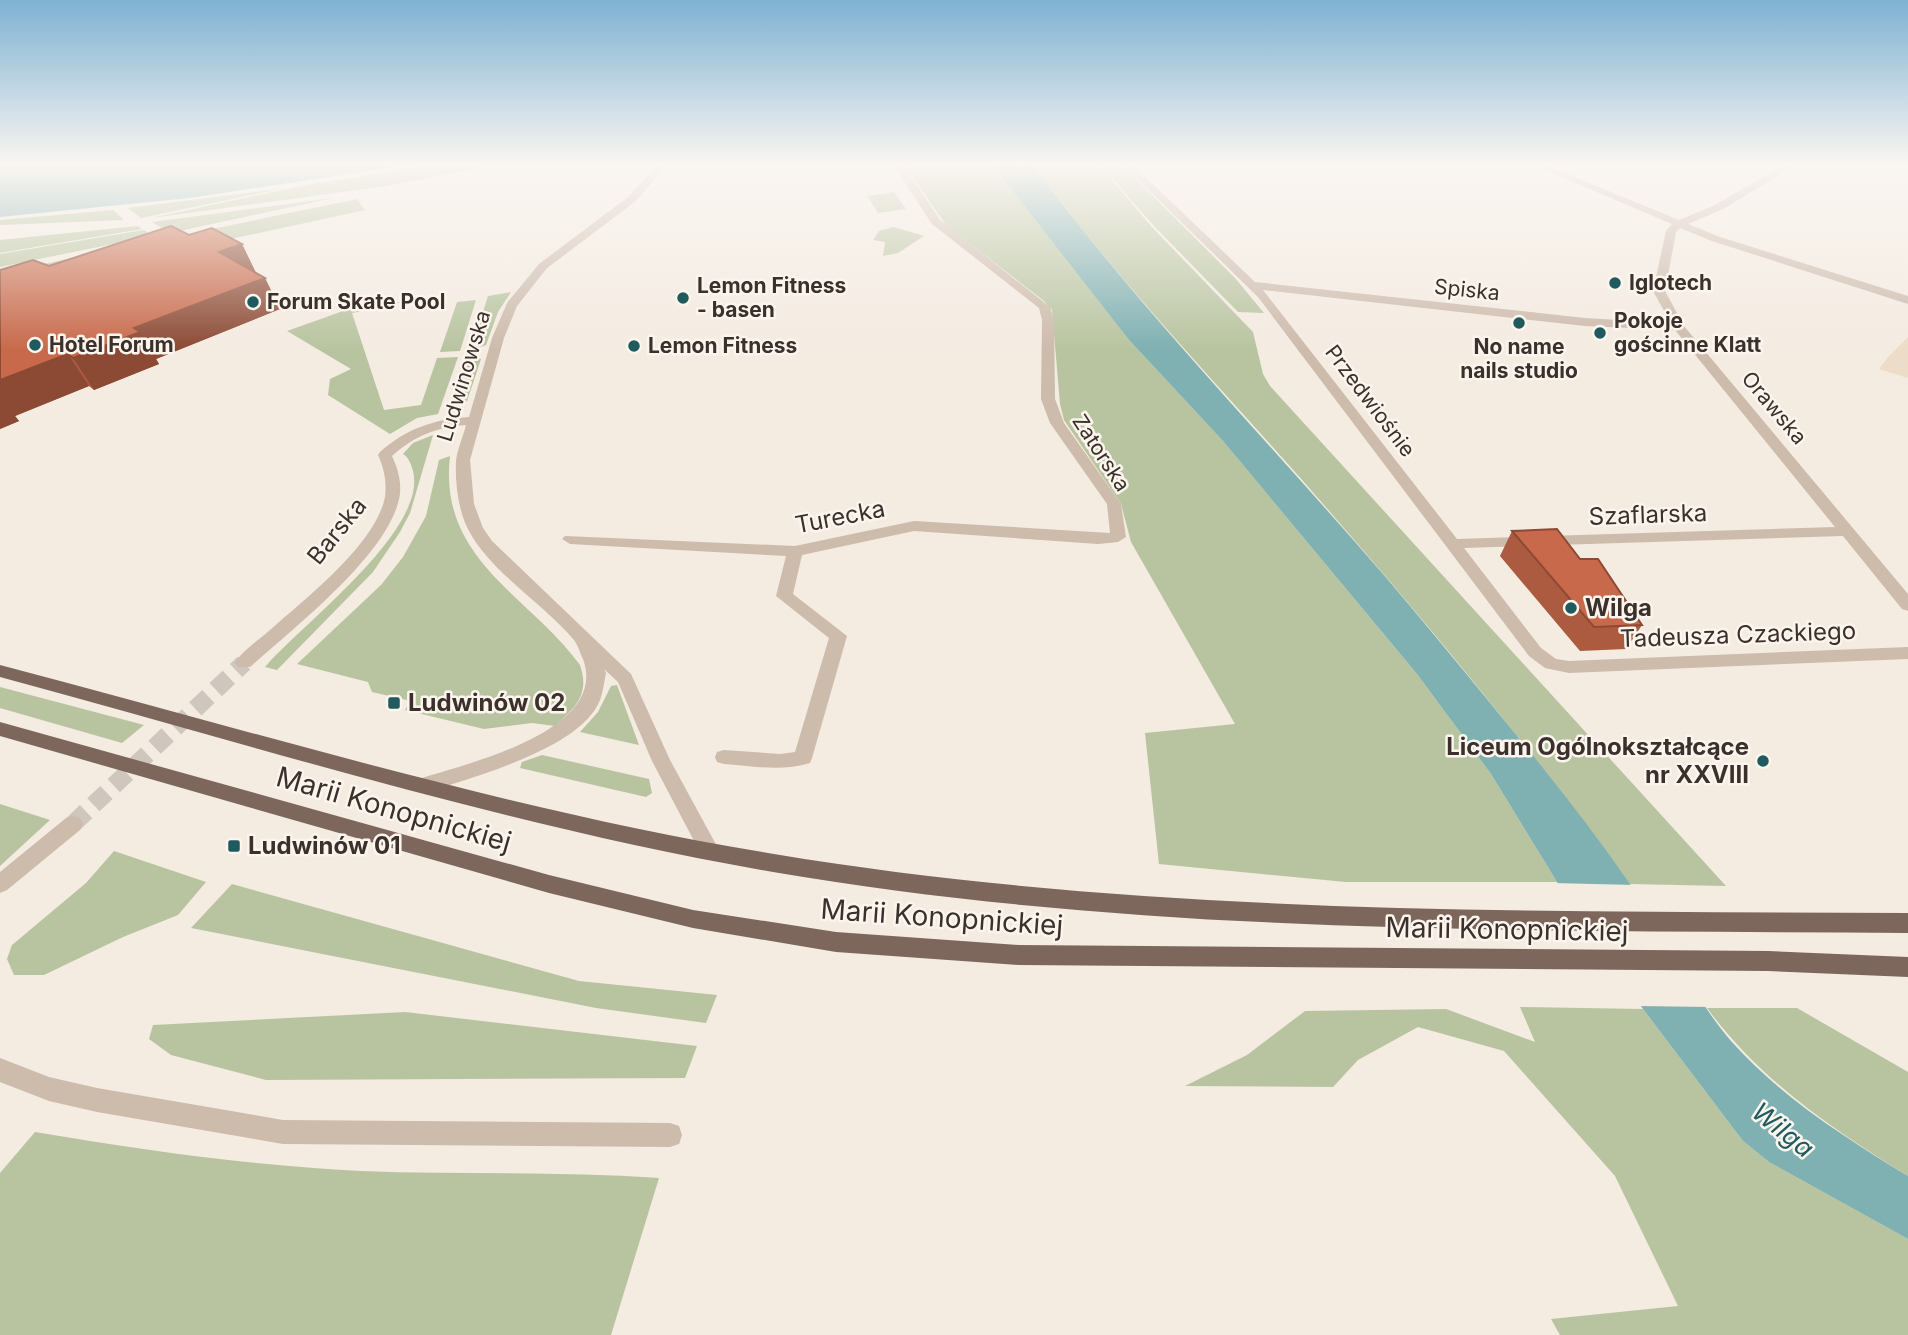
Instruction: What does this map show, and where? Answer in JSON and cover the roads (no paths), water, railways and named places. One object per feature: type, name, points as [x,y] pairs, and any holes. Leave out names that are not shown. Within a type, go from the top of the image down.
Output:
[{"type":"main road","name":"Marii Konopnickiej","points":[[0,671],[586,826],[709,850],[923,884],[1092,902],[1283,913],[1908,923]]},
{"type":"main road","name":"Marii Konopnickiej","points":[[0,729],[625,904],[793,937],[1019,955],[1768,961],[1908,967]]},
{"type":"street","name":"Ludwinowska","points":[[596,225],[548,261],[516,297],[498,338],[472,421],[463,460],[462,478],[475,528],[506,566],[625,679],[661,761],[709,850]]},
{"type":"street","name":"Zatorska","points":[[940,225],[1044,307],[1048,320],[1048,399],[1057,423],[1114,504],[1118,537]]},
{"type":"street","name":"Przedwiośnie","points":[[1190,225],[1251,285],[1535,652],[1551,664],[1569,667]]},
{"type":"street","name":"Orawska","points":[[1677,225],[1671,231],[1659,291],[1679,327],[1908,605]]},
{"type":"street","points":[[1682,225],[1908,300]]},
{"type":"street","name":"Spiska","points":[[1251,285],[1585,323],[1679,327]]},
{"type":"street","name":"Barska","points":[[244,663],[337,576],[383,522],[393,493],[393,471],[385,455],[399,440],[421,428],[444,422],[472,421]]},
{"type":"street","name":"Turecka","points":[[570,540],[796,551],[914,526],[1098,539],[1118,537]]},
{"type":"street","name":"Szaflarska","points":[[1450,544],[1847,531]]},
{"type":"street","points":[[724,757],[780,761],[803,758],[838,636],[784,596],[796,551]]},
{"type":"street","name":"Ludwinowska","points":[[423,785],[542,744],[571,725],[586,707],[594,690],[597,673],[588,647],[575,629]]},
{"type":"street","name":"Tadeusza Czackiego","points":[[1569,667],[1908,653]]},
{"type":"street","points":[[0,884],[73,824]]},
{"type":"street","points":[[0,1070],[49,1089],[97,1100],[283,1132],[670,1135]]},
{"type":"water","points":[[1040,225],[1079,225],[1180,346],[1338,522],[1440,642],[1606,850],[1641,901],[1703,1003],[1731,1041],[1792,1098],[1837,1131],[1908,1176],[1908,1239],[1769,1162],[1743,1141],[1643,1009],[1557,882],[1491,774],[1417,674],[1223,441],[1129,340]]},
{"type":"tunnel","points":[[73,824],[244,663]]},
{"type":"place","name":"Iglotech","points":[[1615,283]]},
{"type":"place","name":"Lemon Fitness - basen","points":[[683,298]]},
{"type":"place","name":"Forum Skate Pool","points":[[253,302]]},
{"type":"place","name":"No name nails studio","points":[[1519,323]]},
{"type":"place","name":"Pokoje gościnne Klatt","points":[[1600,333]]},
{"type":"place","name":"Hotel Forum","points":[[35,345]]},
{"type":"place","name":"Lemon Fitness","points":[[634,346]]},
{"type":"place","name":"Wilga","points":[[1571,608]]},
{"type":"place","name":"Ludwinów 02","points":[[394,703]]},
{"type":"place","name":"Liceum Ogólnokształcące nr XXVIII","points":[[1763,761]]},
{"type":"place","name":"Ludwinów 01","points":[[234,846]]}]
